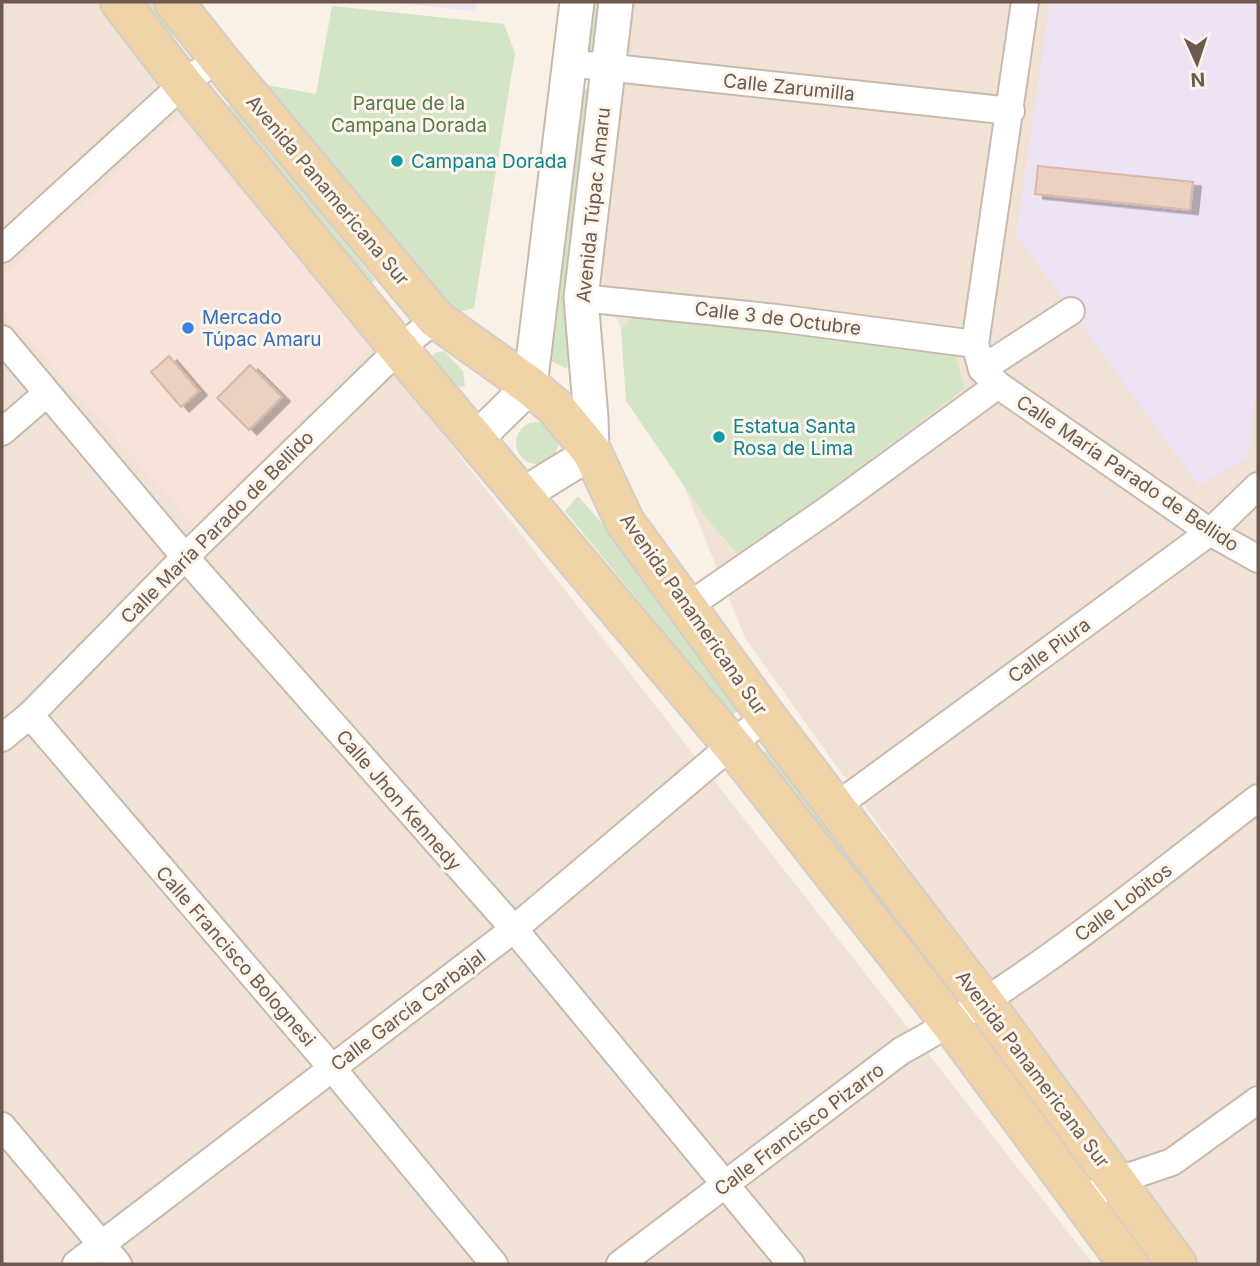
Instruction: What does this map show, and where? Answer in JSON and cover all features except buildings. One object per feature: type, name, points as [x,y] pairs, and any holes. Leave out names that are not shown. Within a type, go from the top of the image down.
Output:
[{"type":"main road","name":"Avenida Panamericana Sur","points":[[120,2],[183,84],[399,349],[731,744],[950,1024],[1128,1264]]},
{"type":"main road","name":"Avenida Panamericana Sur","points":[[174,2],[436,319],[555,407],[592,452],[625,522],[766,716],[984,1003],[1177,1264]]},
{"type":"street","name":"Avenida Túpac Amaru","points":[[530,386],[577,2]]},
{"type":"street","name":"Avenida Túpac Amaru","points":[[592,452],[592,418],[581,298],[616,2]]},
{"type":"street","points":[[985,366],[1025,2]]},
{"type":"street","points":[[2,249],[183,84],[218,58]]},
{"type":"street","name":"Calle Zarumilla","points":[[568,63],[1011,111]]},
{"type":"street","name":"Calle 3 de Octubre","points":[[581,298],[725,312],[985,366]]},
{"type":"street","points":[[687,607],[841,501],[985,366],[1071,311]]},
{"type":"street","name":"Calle María Parado de Bellido","points":[[2,738],[30,715],[185,557],[399,349],[436,319]]},
{"type":"street","name":"Calle Jhon Kennedy","points":[[2,339],[185,557],[514,929],[791,1264]]},
{"type":"street","name":"Calle María Parado de Bellido","points":[[985,366],[1210,532],[1257,550]]},
{"type":"street","points":[[476,439],[530,386]]},
{"type":"street","points":[[2,432],[46,394]]},
{"type":"street","points":[[522,495],[592,452]]},
{"type":"street","name":"Calle Piura","points":[[835,807],[1210,532],[1258,486]]},
{"type":"street","name":"Calle Francisco Bolognesi","points":[[30,715],[332,1068],[494,1264]]},
{"type":"street","name":"Calle García Carbajal","points":[[76,1264],[109,1255],[332,1068],[514,929],[766,716]]},
{"type":"street","name":"Calle Lobitos","points":[[984,1003],[1034,970],[1258,799]]},
{"type":"street","name":"Calle Francisco Pizarro","points":[[620,1264],[901,1051],[984,1003]]},
{"type":"street","points":[[1081,1202],[1116,1181],[1172,1162],[1258,1100]]},
{"type":"street","points":[[2,1126],[109,1255]]},
{"type":"shaded area","points":[[2,2],[104,2],[1093,1264],[2,1264]]},
{"type":"shaded area","points":[[387,2],[477,2],[475,11]]},
{"type":"shaded area","points":[[615,2],[1258,2],[1258,1264],[1192,1264],[745,638],[595,265]]},
{"type":"shaded area","points":[[1050,2],[1258,2],[1258,369],[1248,459],[1198,485],[1016,235]]},
{"type":"shaded area","name":"Mercado Túpac Amaru","points":[[178,117],[374,347],[194,526],[2,309],[2,276]]},
{"type":"green space","points":[[134,2],[153,2],[176,32],[165,41]]},
{"type":"green space","points":[[585,2],[607,2],[600,54],[579,52]]},
{"type":"green space","name":"Parque de la Campana Dorada","points":[[332,6],[504,24],[515,53],[474,308],[452,314],[251,82],[316,94]]},
{"type":"green space","points":[[578,88],[598,91],[567,369],[551,361]]},
{"type":"green space","points":[[231,104],[375,280],[363,291],[217,115]]},
{"type":"green space","points":[[638,311],[953,348],[965,388],[821,497],[737,553],[706,518],[626,401],[621,329]]},
{"type":"green space","points":[[444,351],[463,371],[465,386],[452,388],[429,365],[434,353]]},
{"type":"green space","points":[[537,422],[552,428],[558,443],[552,458],[537,464],[522,458],[516,443],[522,428]]},
{"type":"green space","points":[[578,496],[608,530],[741,709],[732,715],[565,511]]},
{"type":"green space","points":[[771,748],[963,998],[954,1005],[762,754]]},
{"type":"place","name":"Campana Dorada","points":[[397,161]]},
{"type":"place","name":"Mercado Túpac Amaru","points":[[188,328]]},
{"type":"place","name":"Estatua Santa Rosa de Lima","points":[[719,437]]}]
